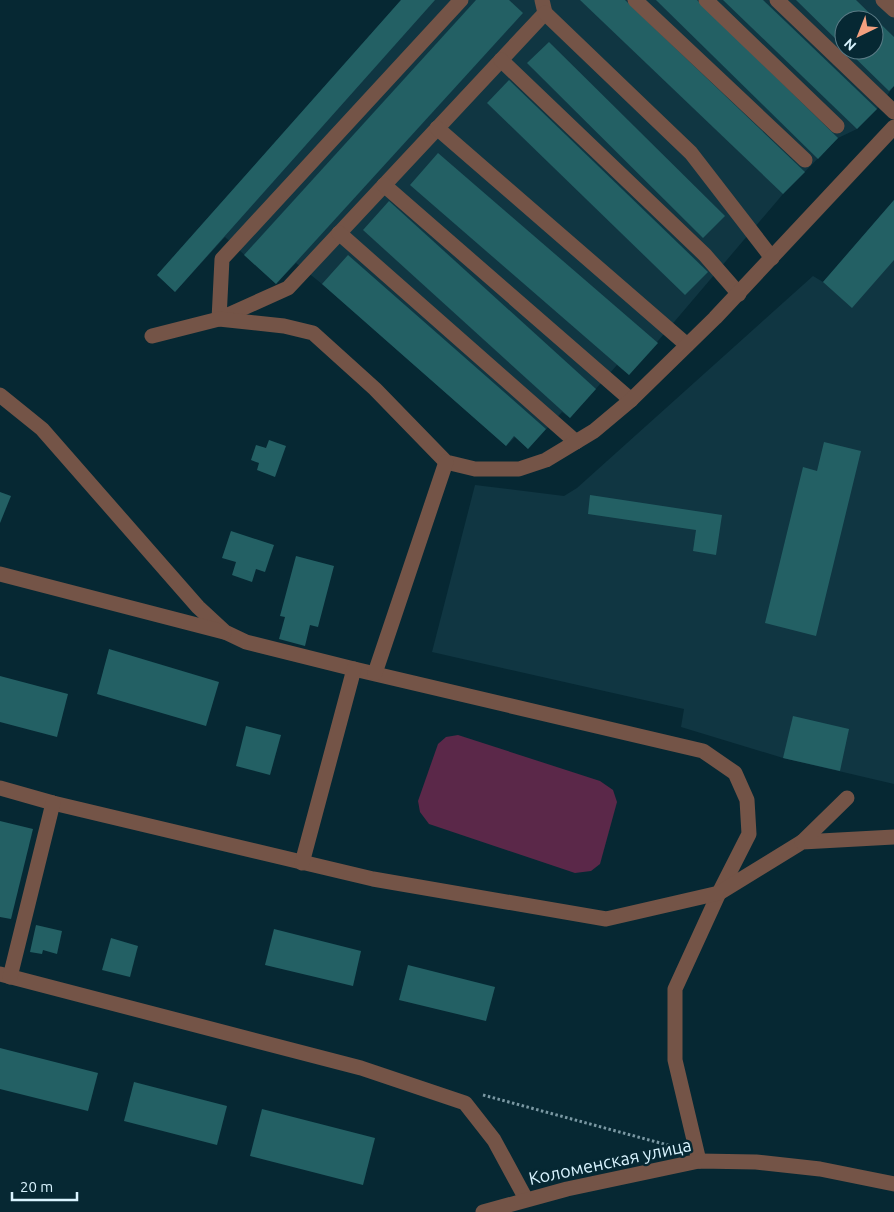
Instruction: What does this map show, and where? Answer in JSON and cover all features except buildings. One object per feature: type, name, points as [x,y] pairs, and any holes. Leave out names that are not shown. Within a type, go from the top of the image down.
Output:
[{"type":"street","points":[[219,319],[222,259],[461,0]]},
{"type":"street","points":[[635,0],[805,160]]},
{"type":"street","points":[[706,0],[836,126]]},
{"type":"street","points":[[777,0],[894,112]]},
{"type":"street","points":[[883,0],[894,10]]},
{"type":"street","points":[[152,336],[219,319],[288,288],[501,60],[543,6],[691,154],[772,258]]},
{"type":"street","points":[[501,60],[704,254],[738,294]]},
{"type":"street","points":[[219,319],[284,326],[313,333],[375,389],[446,462],[475,469],[519,469],[546,460],[576,442],[632,400],[716,318],[894,127]]},
{"type":"street","points":[[437,128],[687,345]]},
{"type":"street","points":[[384,185],[632,400]]},
{"type":"street","points":[[339,234],[576,442]]},
{"type":"street","points":[[0,395],[42,429],[198,607],[225,632]]},
{"type":"street","points":[[375,673],[446,462]]},
{"type":"street","points":[[0,574],[225,632],[246,642],[703,751],[735,773],[747,800],[749,834],[718,892],[675,988],[675,1060],[699,1161]]},
{"type":"street","points":[[302,862],[354,669]]},
{"type":"street","points":[[0,788],[53,803],[373,879],[606,919],[718,892],[802,842],[847,798]]},
{"type":"street","points":[[53,803],[5,976],[361,1068],[465,1103],[494,1140],[526,1199]]},
{"type":"street","points":[[802,842],[894,837]]},
{"type":"street","name":"Коломенская улица","points":[[483,1212],[526,1199],[699,1161],[756,1162],[811,1168],[894,1184]]},
{"type":"shaded area","points":[[401,0],[894,0],[894,86],[877,109],[857,129],[838,138],[783,194],[629,375],[617,365],[570,418],[562,412],[528,449],[515,437],[506,446],[296,263],[276,284],[225,237],[175,292],[157,275]]},
{"type":"shaded area","points":[[894,200],[894,784],[783,758],[681,727],[684,709],[432,652],[475,485],[564,496],[577,488],[813,276],[823,282]]},
{"type":"shaded area","points":[[458,735],[600,781],[613,790],[617,802],[600,864],[591,871],[575,873],[429,824],[420,812],[418,801],[438,744],[446,737]]}]
